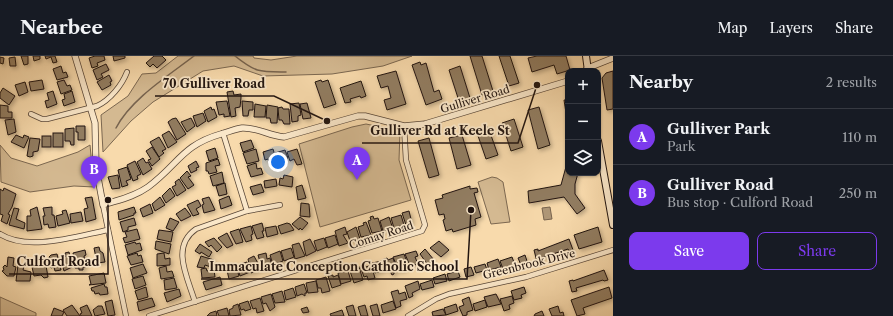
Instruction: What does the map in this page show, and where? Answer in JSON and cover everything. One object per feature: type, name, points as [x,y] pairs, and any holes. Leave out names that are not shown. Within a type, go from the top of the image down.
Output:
[{"type":"main road","points":[[586,56],[587,68]]},
{"type":"main road","points":[[601,158],[613,225]]},
{"type":"street","points":[[75,56],[95,123],[96,167],[126,316]]},
{"type":"street","points":[[591,68],[613,58]]},
{"type":"street","points":[[31,114],[47,120],[102,104],[123,83],[127,72]]},
{"type":"street","name":"Gulliver Road","points":[[103,205],[137,194],[152,183],[189,148],[207,138],[240,128],[250,128],[275,137],[284,137],[358,116],[374,118],[404,126],[426,124],[565,82]]},
{"type":"street","name":"Comay Road","points":[[149,316],[422,231],[425,225],[406,160],[404,126]]},
{"type":"street","points":[[223,133],[248,211]]},
{"type":"street","points":[[195,302],[182,258],[181,251],[184,241],[196,229],[248,211],[280,205]]},
{"type":"street","points":[[0,234],[21,241],[41,242],[108,230]]},
{"type":"street","name":"Greenbrook Drive","points":[[408,316],[436,299],[449,294],[526,277],[613,250]]},
{"type":"shaded area","points":[[178,56],[253,56],[254,58],[271,60],[297,56],[412,56],[383,66],[332,74],[263,76],[234,66],[203,71],[153,102],[131,121],[103,152],[101,115],[128,96],[142,74],[156,73]]},
{"type":"shaded area","points":[[366,124],[400,131],[399,160],[411,200],[320,227],[299,144]]},
{"type":"shaded area","points":[[0,145],[11,158],[37,166],[78,152],[90,145],[94,187],[74,186],[30,192],[1,182]]},
{"type":"shaded area","points":[[492,177],[503,182],[510,222],[491,224],[478,182]]},
{"type":"shaded area","points":[[550,207],[552,219],[544,220],[542,208]]},
{"type":"shaded area","points":[[0,297],[36,313],[36,316],[0,316]]},
{"type":"building","points":[[21,56],[28,56],[28,64],[24,65]]},
{"type":"building","points":[[33,56],[40,56],[40,59],[34,61]]},
{"type":"building","points":[[45,56],[55,56],[57,62],[53,63],[51,57],[46,59]]},
{"type":"building","points":[[104,56],[105,60],[97,63],[98,66],[92,68],[89,58]]},
{"type":"building","points":[[113,56],[125,56],[125,58],[114,61]]},
{"type":"building","points":[[154,56],[162,56],[166,60],[157,68],[153,64],[150,67],[146,63]]},
{"type":"building","points":[[470,56],[482,56],[493,91],[482,95]]},
{"type":"building","points":[[499,56],[510,56],[519,83],[509,86]]},
{"type":"building","points":[[537,56],[566,56],[569,68],[565,68],[565,72],[557,74],[554,65],[532,72],[528,58]]},
{"type":"building","points":[[0,57],[4,58],[3,64],[0,63]]},
{"type":"building","points":[[15,57],[16,66],[10,66],[9,58]]},
{"type":"building","points":[[420,62],[421,65],[426,63],[434,92],[439,90],[442,99],[426,105],[412,65]]},
{"type":"building","points":[[106,64],[109,70],[101,74],[103,77],[97,80],[93,70]]},
{"type":"building","points":[[61,66],[63,73],[66,72],[68,77],[57,80],[53,69]]},
{"type":"building","points":[[460,66],[470,98],[459,101],[449,70]]},
{"type":"building","points":[[396,71],[406,104],[387,110],[384,100],[391,98],[388,86],[381,88],[377,76]]},
{"type":"building","points":[[613,71],[613,109],[607,110],[602,78],[606,73]]},
{"type":"building","points":[[109,75],[112,81],[110,82],[111,85],[102,90],[97,82]]},
{"type":"building","points":[[42,80],[44,89],[31,91],[29,82]]},
{"type":"building","points":[[64,80],[67,86],[70,85],[72,90],[61,94],[57,82]]},
{"type":"building","points":[[321,80],[322,82],[328,80],[336,104],[324,108],[315,82]]},
{"type":"building","points":[[361,81],[366,96],[350,99],[351,102],[345,103],[340,88]]},
{"type":"building","points":[[25,82],[28,92],[19,96],[15,85]]},
{"type":"building","points":[[3,88],[15,96],[9,105],[0,98],[0,93]]},
{"type":"building","points":[[53,91],[57,104],[47,108],[45,101],[49,100],[47,93]]},
{"type":"building","points":[[72,91],[75,102],[64,106],[62,100],[65,99],[64,94]]},
{"type":"building","points":[[233,91],[234,95],[241,94],[241,98],[240,107],[235,108],[236,116],[231,117],[227,92]]},
{"type":"building","points":[[227,101],[230,116],[224,117],[224,114],[219,115],[216,102]]},
{"type":"building","points":[[242,101],[253,102],[253,110],[249,110],[248,116],[243,116]]},
{"type":"building","points":[[299,103],[301,115],[298,116],[298,121],[292,122],[290,104]]},
{"type":"building","points":[[307,103],[311,118],[303,119],[300,104]]},
{"type":"building","points":[[255,104],[266,106],[265,117],[254,117]]},
{"type":"building","points":[[0,105],[8,106],[8,112],[12,112],[12,118],[0,118]]},
{"type":"building","points":[[267,105],[278,107],[277,123],[271,123],[270,118],[266,118]]},
{"type":"building","points":[[211,107],[212,110],[214,109],[217,117],[208,122],[204,111]]},
{"type":"building","points":[[282,107],[283,109],[289,109],[290,124],[284,124],[282,120],[279,120],[278,108]]},
{"type":"building","points":[[539,107],[550,145],[538,149],[528,110]]},
{"type":"building","points":[[203,113],[206,121],[197,127],[193,116]]},
{"type":"building","points":[[176,118],[186,134],[177,140],[168,122]]},
{"type":"building","points":[[191,118],[195,126],[187,132],[181,122]]},
{"type":"building","points":[[14,119],[16,132],[8,135],[5,120]]},
{"type":"building","points":[[514,119],[523,147],[511,151],[502,123]]},
{"type":"building","points":[[76,126],[85,126],[85,140],[78,140]]},
{"type":"building","points":[[488,127],[498,155],[486,159],[476,130]]},
{"type":"building","points":[[74,128],[74,145],[71,145],[70,141],[65,141],[65,129]]},
{"type":"building","points":[[169,131],[177,142],[168,148],[162,135]]},
{"type":"building","points":[[53,133],[63,133],[63,147],[53,147]]},
{"type":"building","points":[[16,135],[23,138],[24,135],[29,137],[24,148],[11,142]]},
{"type":"building","points":[[462,135],[471,165],[457,169],[449,138]]},
{"type":"building","points":[[42,136],[51,136],[51,147],[42,147]]},
{"type":"building","points":[[159,137],[166,149],[162,151],[164,153],[159,157],[150,142]]},
{"type":"building","points":[[30,138],[40,139],[38,151],[33,152],[33,156],[30,157],[27,156]]},
{"type":"building","points":[[429,138],[439,175],[429,178],[418,141]]},
{"type":"building","points":[[251,140],[254,148],[243,152],[240,143]]},
{"type":"building","points":[[152,147],[160,159],[152,166],[148,160],[151,159],[146,151]]},
{"type":"building","points":[[215,148],[218,158],[209,161],[206,151]]},
{"type":"building","points":[[256,149],[259,161],[247,164],[243,153]]},
{"type":"building","points":[[273,149],[276,159],[269,161],[268,159],[265,160],[263,152]]},
{"type":"building","points":[[297,149],[302,164],[297,165],[294,159],[290,161],[287,152]]},
{"type":"building","points":[[285,150],[288,158],[278,161],[275,153]]},
{"type":"building","points":[[143,158],[146,163],[148,162],[152,169],[143,175],[137,162]]},
{"type":"building","points":[[218,159],[220,165],[215,166],[217,172],[209,174],[208,171],[206,171],[206,163]]},
{"type":"building","points":[[135,161],[141,174],[137,176],[138,179],[133,181],[127,165]]},
{"type":"building","points":[[196,161],[199,167],[191,173],[188,166]]},
{"type":"building","points":[[256,163],[257,169],[261,168],[263,174],[251,177],[247,166]]},
{"type":"building","points":[[127,167],[131,179],[126,181],[128,185],[122,187],[118,170]]},
{"type":"building","points":[[565,170],[565,176],[577,176],[575,184],[575,194],[585,208],[577,214],[564,197],[529,203],[528,191],[561,185]]},
{"type":"building","points":[[187,171],[191,176],[188,177],[194,185],[188,189],[180,178]]},
{"type":"building","points":[[222,172],[224,183],[213,186],[210,176]]},
{"type":"building","points":[[118,175],[120,188],[112,189],[108,177]]},
{"type":"building","points":[[284,175],[293,177],[292,187],[279,185],[280,178],[283,179]]},
{"type":"building","points":[[179,179],[186,190],[177,196],[172,187],[176,185],[175,182]]},
{"type":"building","points":[[276,179],[277,186],[265,188],[264,181]]},
{"type":"building","points":[[225,183],[227,194],[219,196],[216,186]]},
{"type":"building","points":[[261,184],[264,192],[253,195],[250,187]]},
{"type":"building","points":[[302,185],[306,198],[298,200],[296,187]]},
{"type":"building","points":[[470,186],[470,189],[477,188],[478,192],[474,193],[481,217],[475,219],[476,225],[453,232],[452,229],[446,231],[443,220],[445,219],[444,214],[439,215],[435,200],[443,198],[442,195]]},
{"type":"building","points":[[4,188],[16,194],[8,214],[10,215],[7,224],[1,221],[3,215],[0,214],[0,189],[3,191]]},
{"type":"building","points":[[170,188],[175,196],[166,203],[162,196]]},
{"type":"building","points":[[229,196],[232,205],[221,209],[219,200]]},
{"type":"building","points":[[92,197],[96,219],[86,222],[84,209],[88,208],[85,198]]},
{"type":"building","points":[[160,197],[165,205],[155,211],[152,204]]},
{"type":"building","points":[[209,197],[215,210],[204,213],[202,205],[204,204],[202,199]]},
{"type":"building","points":[[198,200],[201,206],[196,209],[199,214],[193,216],[187,205]]},
{"type":"building","points":[[301,203],[309,204],[310,217],[300,216]]},
{"type":"building","points":[[150,204],[153,213],[143,217],[140,209]]},
{"type":"building","points":[[37,207],[42,229],[27,231],[27,216],[31,216],[30,210]]},
{"type":"building","points":[[52,207],[52,215],[54,215],[56,227],[49,228],[48,224],[44,225],[43,216],[45,216],[43,208]]},
{"type":"building","points":[[134,207],[136,213],[134,213],[134,215],[119,220],[118,212]]},
{"type":"building","points":[[14,208],[19,209],[16,219],[25,223],[24,229],[9,225]]},
{"type":"building","points":[[185,208],[191,216],[181,221],[176,214]]},
{"type":"building","points":[[66,210],[70,223],[58,226],[56,216],[63,214],[62,211]]},
{"type":"building","points":[[409,211],[412,223],[406,225],[402,213]]},
{"type":"building","points":[[81,212],[83,221],[71,223],[70,214]]},
{"type":"building","points":[[401,215],[404,225],[394,228],[391,218]]},
{"type":"building","points":[[373,216],[374,219],[378,218],[382,231],[372,233],[368,221],[371,220],[370,217]]},
{"type":"building","points":[[300,217],[308,223],[302,230],[300,228],[299,230],[292,224]]},
{"type":"building","points":[[389,217],[393,229],[383,231],[380,221]]},
{"type":"building","points":[[134,218],[136,225],[128,227],[128,230],[123,232],[120,222]]},
{"type":"building","points":[[170,218],[179,222],[173,231],[166,228]]},
{"type":"building","points":[[366,222],[371,235],[361,237],[358,227],[364,225],[363,223]]},
{"type":"building","points":[[262,223],[264,237],[257,239],[252,226]]},
{"type":"building","points":[[287,223],[290,224],[294,230],[281,234],[278,226]]},
{"type":"building","points":[[251,226],[253,234],[251,235],[252,240],[246,242],[240,229]]},
{"type":"building","points":[[276,226],[278,234],[267,237],[265,228]]},
{"type":"building","points":[[345,227],[347,234],[343,235],[348,243],[339,246],[335,231]]},
{"type":"building","points":[[356,227],[360,239],[350,241],[347,232]]},
{"type":"building","points":[[598,227],[602,242],[579,249],[574,235]]},
{"type":"building","points":[[137,229],[140,239],[125,243],[123,238],[127,237],[125,232]]},
{"type":"building","points":[[239,229],[243,242],[236,244],[230,232]]},
{"type":"building","points":[[159,230],[173,232],[171,242],[157,239]]},
{"type":"building","points":[[227,233],[233,245],[227,248],[218,238]]},
{"type":"building","points":[[335,235],[338,244],[328,248],[325,238]]},
{"type":"building","points":[[214,238],[222,247],[217,252],[211,245],[209,247],[205,242]]},
{"type":"building","points":[[324,238],[327,247],[317,251],[314,241]]},
{"type":"building","points":[[310,239],[316,251],[306,256],[303,242]]},
{"type":"building","points":[[569,239],[573,250],[569,251],[568,249],[541,258],[542,260],[537,262],[534,250],[538,249],[538,251]]},
{"type":"building","points":[[156,241],[171,244],[169,254],[155,249]]},
{"type":"building","points":[[439,241],[449,250],[441,257],[430,248]]},
{"type":"building","points":[[135,242],[136,244],[140,243],[142,250],[128,255],[125,245]]},
{"type":"building","points":[[299,243],[305,256],[295,259],[292,245]]},
{"type":"building","points":[[200,244],[212,252],[209,257],[201,252],[200,254],[195,251]]},
{"type":"building","points":[[99,247],[100,251],[103,253],[105,262],[97,263],[94,248]]},
{"type":"building","points":[[291,248],[294,257],[284,261],[281,251]]},
{"type":"building","points":[[425,249],[434,260],[428,265],[420,254]]},
{"type":"building","points":[[85,250],[86,255],[84,256],[86,267],[83,267],[83,270],[79,270],[79,268],[75,268],[74,262],[77,262],[76,258],[74,259],[73,253]]},
{"type":"building","points":[[280,251],[283,261],[273,265],[270,255]]},
{"type":"building","points":[[416,251],[418,256],[415,257],[418,264],[410,266],[405,254]]},
{"type":"building","points":[[69,252],[72,267],[64,271],[60,256],[64,255],[66,257],[65,253]]},
{"type":"building","points":[[137,253],[138,256],[141,255],[143,262],[131,265],[127,256]]},
{"type":"building","points":[[164,253],[165,259],[170,258],[170,265],[157,266],[157,254]]},
{"type":"building","points":[[266,253],[267,259],[270,258],[272,266],[262,269],[258,255]]},
{"type":"building","points":[[57,254],[61,270],[55,271],[54,267],[51,268],[49,257]]},
{"type":"building","points":[[404,254],[407,262],[404,263],[406,269],[399,271],[393,257]]},
{"type":"building","points":[[525,255],[528,264],[521,265],[518,258]]},
{"type":"building","points":[[201,256],[214,260],[211,267],[205,265],[204,268],[197,267]]},
{"type":"building","points":[[254,256],[261,269],[251,273],[248,259]]},
{"type":"building","points":[[8,257],[14,258],[13,266],[16,267],[14,276],[7,276],[2,271],[4,270],[3,267],[5,265],[7,267]]},
{"type":"building","points":[[512,257],[515,265],[503,269],[500,261]]},
{"type":"building","points":[[387,258],[388,260],[393,258],[397,271],[392,275],[389,269],[386,270],[382,260]]},
{"type":"building","points":[[498,259],[501,267],[489,270],[487,263]]},
{"type":"building","points":[[45,260],[48,277],[44,278],[41,275],[34,276],[32,267],[39,265],[39,261]]},
{"type":"building","points":[[382,261],[384,270],[375,273],[372,263]]},
{"type":"building","points":[[247,262],[250,272],[240,276],[237,265]]},
{"type":"building","points":[[143,264],[147,273],[133,278],[130,268]]},
{"type":"building","points":[[485,264],[487,270],[476,273],[474,267]]},
{"type":"building","points":[[18,265],[24,266],[23,270],[31,272],[30,281],[16,281]]},
{"type":"building","points":[[230,265],[230,268],[236,266],[239,276],[229,279],[226,266]]},
{"type":"building","points":[[365,265],[366,267],[371,265],[375,278],[368,280],[367,276],[364,277],[360,266]]},
{"type":"building","points":[[166,266],[167,272],[172,271],[174,277],[161,279],[159,268]]},
{"type":"building","points":[[359,267],[363,280],[354,283],[350,271]]},
{"type":"building","points":[[471,267],[474,275],[466,277],[464,269]]},
{"type":"building","points":[[206,268],[207,271],[214,270],[215,277],[202,278],[201,269]]},
{"type":"building","points":[[604,270],[608,280],[603,280],[576,288],[577,291],[572,292],[569,281]]},
{"type":"building","points":[[348,271],[351,281],[341,284],[338,273]]},
{"type":"building","points":[[458,271],[460,277],[449,281],[447,274]]},
{"type":"building","points":[[104,273],[106,283],[89,285],[91,284],[89,276]]},
{"type":"building","points":[[445,274],[447,281],[435,284],[433,278]]},
{"type":"building","points":[[333,275],[333,277],[338,275],[341,285],[332,288],[328,276]]},
{"type":"building","points":[[143,276],[146,285],[135,289],[132,279]]},
{"type":"building","points":[[220,277],[222,285],[206,290],[203,282]]},
{"type":"building","points":[[326,277],[330,291],[322,293],[321,288],[318,288],[316,280]]},
{"type":"building","points":[[174,278],[177,288],[165,290],[164,280]]},
{"type":"building","points":[[432,280],[434,287],[422,290],[420,284]]},
{"type":"building","points":[[316,281],[318,292],[308,293],[306,283]]},
{"type":"building","points":[[418,281],[420,289],[412,293],[413,296],[409,298],[405,286]]},
{"type":"building","points":[[104,284],[105,287],[107,287],[108,294],[100,295],[99,293],[95,294],[94,291],[92,291],[91,288]]},
{"type":"building","points":[[304,284],[307,293],[305,293],[305,296],[302,294],[297,296],[295,287]]},
{"type":"building","points":[[146,287],[148,297],[138,300],[135,291]]},
{"type":"building","points":[[524,287],[526,293],[521,295],[522,298],[514,300],[511,291]]},
{"type":"building","points":[[609,287],[612,298],[583,308],[585,314],[577,316],[571,300]]},
{"type":"building","points":[[293,288],[296,297],[286,300],[284,291]]},
{"type":"building","points":[[179,289],[181,296],[167,302],[164,293]]},
{"type":"building","points":[[398,290],[399,294],[405,292],[407,299],[400,301],[401,306],[396,308],[391,292]]},
{"type":"building","points":[[282,291],[285,302],[275,303],[272,294]]},
{"type":"building","points":[[271,294],[275,307],[270,311],[266,303],[263,304],[261,297]]},
{"type":"building","points":[[496,294],[501,304],[488,307],[484,297]]},
{"type":"building","points":[[512,296],[514,303],[509,305],[510,309],[504,311],[500,299]]},
{"type":"building","points":[[469,297],[473,310],[467,312],[467,315],[463,316],[459,307],[464,305],[462,300]]},
{"type":"building","points":[[152,298],[155,306],[139,311],[137,302]]},
{"type":"building","points":[[260,298],[264,311],[257,313],[256,308],[253,309],[250,301]]},
{"type":"building","points":[[112,300],[115,315],[108,316],[105,302]]},
{"type":"building","points":[[485,300],[487,307],[475,311],[473,304]]},
{"type":"building","points":[[248,301],[251,309],[245,311],[244,309],[241,310],[239,304]]},
{"type":"building","points":[[393,301],[396,309],[383,313],[381,305]]},
{"type":"building","points":[[238,304],[241,315],[230,316],[229,310]]},
{"type":"building","points":[[377,304],[380,316],[373,316],[370,306]]},
{"type":"building","points":[[456,304],[458,311],[446,315],[444,308]]},
{"type":"building","points":[[72,305],[80,316],[67,316],[63,310]]},
{"type":"building","points":[[87,305],[92,316],[81,316],[80,314],[82,313],[80,308]]},
{"type":"building","points":[[353,305],[356,316],[349,316],[346,307]]},
{"type":"building","points":[[365,305],[368,316],[361,316],[358,307]]},
{"type":"building","points":[[98,306],[102,306],[105,314],[95,316],[93,310]]},
{"type":"building","points":[[558,306],[560,313],[563,312],[564,316],[552,316],[549,309]]},
{"type":"building","points":[[307,307],[309,312],[303,313],[301,309]]},
{"type":"building","points":[[54,308],[64,312],[62,316],[51,316]]},
{"type":"building","points":[[227,308],[229,316],[219,316],[217,311]]},
{"type":"building","points":[[443,309],[446,315],[433,316],[432,312]]},
{"type":"building","points":[[342,310],[344,316],[331,316],[330,314]]},
{"type":"building","points":[[216,311],[217,316],[207,316],[210,313]]},
{"type":"building","points":[[542,311],[544,316],[534,316],[535,314]]},
{"type":"waterway","points":[[116,128],[123,117],[140,98],[194,56]]},
{"type":"waterway","points":[[235,56],[254,69],[270,72],[286,72]]},
{"type":"place","name":"Gulliver Rd at Keele St","points":[[537,85]]},
{"type":"place","name":"70 Gulliver Road","points":[[327,121]]},
{"type":"place","name":"Gulliver Park","points":[[357,180]]},
{"type":"place","name":"Gulliver Road","points":[[94,189]]},
{"type":"place","name":"Culford Road","points":[[108,200]]},
{"type":"place","name":"Immaculate Conception Catholic School","points":[[471,210]]}]
